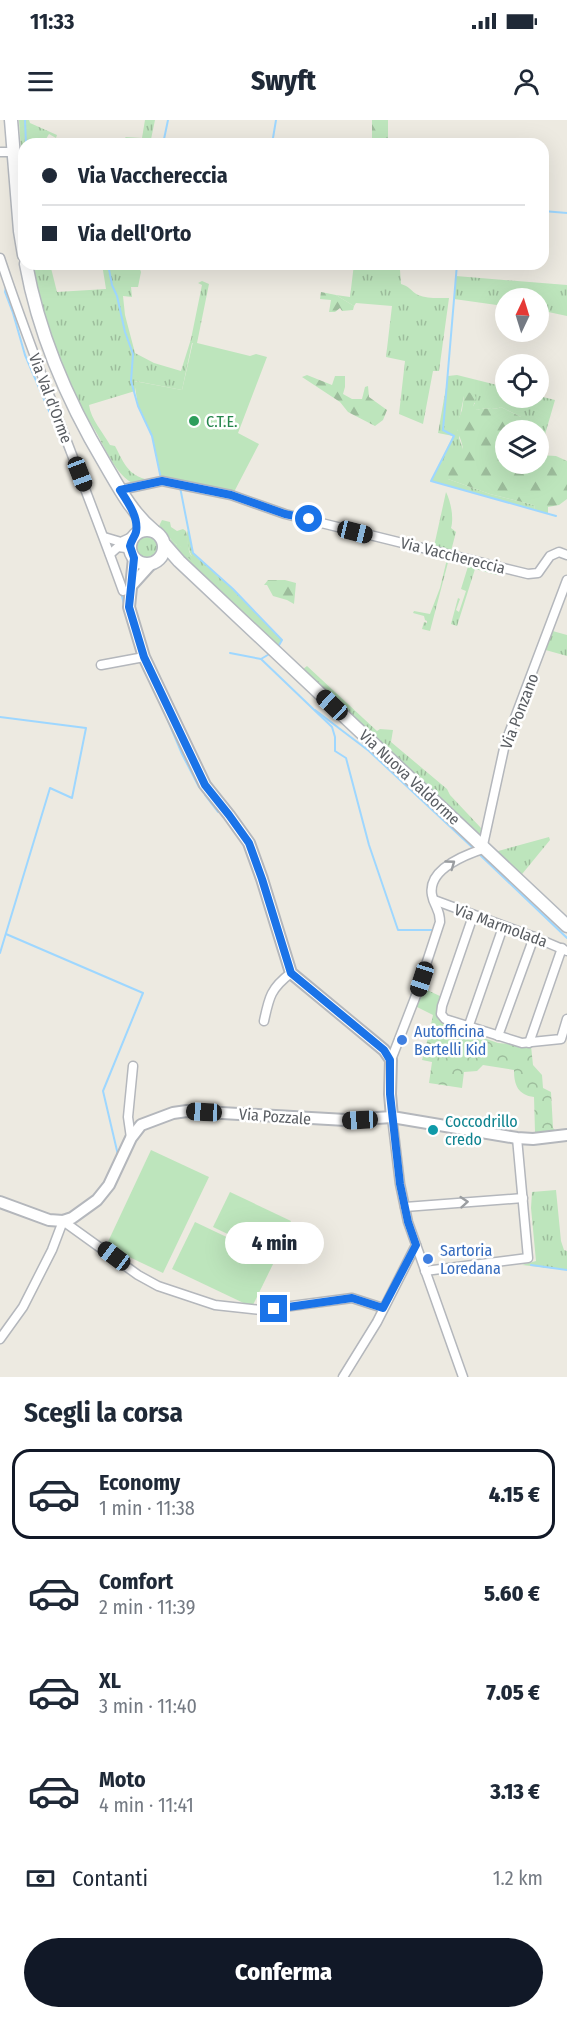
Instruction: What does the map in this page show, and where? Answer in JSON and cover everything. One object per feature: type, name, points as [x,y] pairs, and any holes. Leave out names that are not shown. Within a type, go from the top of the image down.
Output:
[{"type":"main road","points":[[11,120],[6,152],[18,220]]},
{"type":"main road","name":"Via Nuova Valdorme","points":[[27,270],[31,295],[42,333],[56,367],[81,424],[129,505],[135,521],[135,536],[130,546],[132,555],[144,564],[182,569],[199,580]]},
{"type":"main road","name":"Via Nuova Valdorme","points":[[129,505],[199,580],[567,926]]},
{"type":"main road","points":[[135,536],[144,530],[154,531]]},
{"type":"main road","points":[[152,564],[164,554],[165,545]]},
{"type":"street","name":"Via Val d'Orme","points":[[0,258],[19,317],[126,591],[144,657],[205,785],[249,843],[291,973]]},
{"type":"street","name":"Via Vacchereccia","points":[[120,490],[162,481],[231,495],[285,514],[528,574],[538,573],[549,556],[559,552],[567,555]]},
{"type":"street","points":[[104,537],[121,542],[135,536]]},
{"type":"street","points":[[110,554],[118,547],[126,548],[132,555]]},
{"type":"street","name":"Via Val d'Orme","points":[[126,591],[132,555]]},
{"type":"street","points":[[126,591],[152,564]]},
{"type":"street","name":"Via Ponzano","points":[[484,847],[505,744],[567,580]]},
{"type":"street","points":[[101,665],[144,657]]},
{"type":"street","points":[[463,1377],[416,1245],[405,1207],[392,1118],[390,1060],[415,998],[440,922],[440,911],[433,897],[435,879],[445,868],[464,855],[484,847]]},
{"type":"street","name":"Via Marmolada","points":[[433,897],[473,916],[564,950]]},
{"type":"street","points":[[473,916],[441,1014],[445,1019],[529,1043],[561,1039],[567,1019]]},
{"type":"street","points":[[469,1025],[504,927]]},
{"type":"street","points":[[498,1036],[534,937]]},
{"type":"street","points":[[529,1043],[564,950]]},
{"type":"street","points":[[264,1021],[270,994],[279,982],[291,973],[384,1050],[390,1060]]},
{"type":"street","points":[[0,1339],[23,1307],[52,1250],[63,1221],[80,1213],[97,1200],[109,1185],[131,1138],[128,1117],[133,1066]]},
{"type":"street","name":"Via Pozzale","points":[[131,1138],[141,1125],[173,1113],[187,1111],[346,1120],[392,1118],[517,1138],[533,1139],[567,1135]]},
{"type":"street","points":[[425,1271],[528,1258],[517,1138]]},
{"type":"street","points":[[405,1207],[523,1197]]},
{"type":"street","points":[[0,1202],[42,1218],[63,1221],[138,1275],[158,1286],[215,1305],[261,1310],[352,1298],[383,1308]]},
{"type":"street","points":[[343,1377],[377,1322],[416,1245]]},
{"type":"green space","points":[[19,120],[29,120],[30,123],[57,135],[56,138],[49,134],[47,138],[20,138]]},
{"type":"green space","points":[[145,120],[155,120],[151,138],[142,138]]},
{"type":"green space","points":[[372,120],[388,120],[388,138],[372,138]]},
{"type":"green space","points":[[34,270],[52,270],[57,292],[106,289],[103,270],[140,270],[138,287],[131,287],[132,297],[123,296],[125,315],[135,353],[154,363],[181,371],[191,339],[202,285],[198,283],[202,281],[209,284],[197,343],[192,343],[182,390],[135,381],[135,391],[89,405],[95,421],[110,445],[115,446],[130,470],[145,481],[132,483],[119,471],[110,457],[72,388],[43,306]]},
{"type":"green space","points":[[353,270],[400,270],[401,284],[416,293],[433,298],[449,298],[439,371],[433,371],[423,424],[399,414],[405,361],[386,357],[392,306],[356,303],[354,306],[336,295],[350,297]]},
{"type":"green space","points":[[456,276],[567,285],[567,316],[549,312],[549,288],[495,288],[495,305],[454,299]]},
{"type":"green space","points":[[321,292],[336,295],[354,306],[353,310],[342,311],[340,308],[335,312],[329,312],[331,300],[320,299]]},
{"type":"green space","name":"C.T.E.","points":[[193,342],[250,356],[256,354],[267,357],[238,433],[259,444],[234,492],[161,479],[152,436],[138,406],[134,381],[182,390]]},
{"type":"green space","points":[[307,375],[332,385],[335,376],[345,376],[343,394],[352,399],[362,399],[365,387],[368,386],[369,397],[387,410],[383,420],[375,426],[348,412],[340,402],[302,377]]},
{"type":"green space","points":[[457,375],[495,384],[495,408],[498,408],[477,410],[472,408],[475,403],[464,396],[457,430],[460,433],[459,438],[463,449],[448,479],[490,494],[534,505],[535,510],[431,481],[453,436],[438,433],[448,376]]},
{"type":"green space","points":[[468,392],[475,395],[473,407],[477,410],[503,408],[521,417],[521,420],[495,420],[495,474],[549,474],[549,456],[556,456],[567,461],[567,499],[559,505],[548,507],[548,514],[535,510],[534,505],[490,494],[448,479],[453,453],[463,449],[456,426],[464,396]]},
{"type":"green space","points":[[549,398],[555,400],[549,421],[521,420],[521,417],[503,408],[549,408]]},
{"type":"green space","points":[[446,492],[451,510],[451,528],[456,532],[430,631],[422,629],[424,622],[427,623],[424,616],[413,613],[414,611],[430,614],[440,588],[448,555],[433,551]]},
{"type":"green space","points":[[162,520],[170,522],[171,527],[177,531],[183,529],[186,531],[193,561],[183,554],[181,547],[158,528]]},
{"type":"green space","points":[[188,530],[193,553],[233,589],[282,640],[278,647],[176,550],[170,538],[192,556],[187,543]]},
{"type":"green space","points":[[147,534],[156,538],[160,547],[156,556],[147,560],[138,556],[134,547],[138,538]]},
{"type":"green space","points":[[470,560],[499,567],[497,575],[475,569],[457,626],[451,624],[458,598],[460,599],[456,610],[459,612],[466,591],[461,589]]},
{"type":"green space","points":[[268,580],[285,580],[296,583],[294,604],[273,596],[267,585],[264,585]]},
{"type":"green space","points":[[549,630],[567,635],[567,656],[542,649]]},
{"type":"green space","points":[[307,666],[377,731],[380,729],[393,730],[391,742],[447,789],[450,795],[484,829],[481,834],[475,833],[302,670]]},
{"type":"green space","points":[[549,837],[550,840],[518,879],[491,853]]},
{"type":"green space","points":[[423,988],[444,998],[443,1024],[498,1043],[531,1046],[533,1065],[542,1075],[543,1088],[551,1092],[553,1128],[557,1132],[535,1132],[534,1097],[524,1094],[518,1088],[514,1070],[483,1065],[477,1071],[464,1072],[462,1088],[429,1083],[432,1062],[422,1060],[428,1038],[431,1039],[433,1030],[430,1029],[433,1015],[417,1007]]},
{"type":"green space","points":[[151,1150],[209,1177],[163,1273],[106,1246]]},
{"type":"green space","points":[[556,1190],[561,1241],[564,1250],[567,1251],[567,1270],[522,1265],[536,1261],[531,1208],[532,1192]]},
{"type":"green space","points":[[230,1192],[291,1221],[274,1256],[213,1227]]},
{"type":"green space","points":[[195,1222],[275,1260],[252,1307],[172,1269]]},
{"type":"waterway","points":[[25,120],[26,138]]},
{"type":"waterway","points":[[164,138],[168,120]]},
{"type":"waterway","points":[[273,138],[276,120]]},
{"type":"waterway","points":[[549,212],[567,213]]},
{"type":"waterway","points":[[109,270],[133,354],[131,381],[138,406],[152,436],[161,479]]},
{"type":"waterway","points":[[456,270],[443,430],[454,436],[431,481],[556,516]]},
{"type":"waterway","points":[[6,287],[5,292],[25,355],[68,455]]},
{"type":"waterway","points":[[180,487],[193,553],[233,589],[282,640],[278,647]]},
{"type":"waterway","points":[[121,592],[124,604]]},
{"type":"waterway","points":[[230,653],[261,659],[332,727],[335,751],[346,758],[369,845],[398,930],[433,930]]},
{"type":"waterway","points":[[261,659],[271,653]]},
{"type":"waterway","points":[[143,668],[150,681]]},
{"type":"waterway","points":[[315,710],[369,751],[473,848]]},
{"type":"waterway","points":[[164,711],[199,787]]},
{"type":"waterway","points":[[0,717],[86,728],[72,798],[50,788],[0,953]]},
{"type":"waterway","points":[[205,795],[218,812]]},
{"type":"waterway","points":[[479,854],[567,938]]},
{"type":"waterway","points":[[6,934],[143,993],[103,1091],[118,1155]]},
{"type":"waterway","points":[[531,1265],[567,1270]]},
{"type":"place","name":"C.T.E.","points":[[194,421]]},
{"type":"place","name":"Autofficina Bertelli Kid","points":[[402,1040]]},
{"type":"place","name":"Coccodrillo credo","points":[[433,1130]]},
{"type":"place","name":"Sartoria Loredana","points":[[428,1259]]},
{"type":"route","points":[[274,1309],[352,1298],[383,1308],[416,1245],[408,1222],[400,1184],[390,1094],[390,1060],[384,1050],[291,973],[249,843],[205,785],[144,657],[132,621],[128,598],[134,558],[130,546],[136,535],[135,521],[120,490],[162,481],[231,495],[285,514],[309,519]]}]
